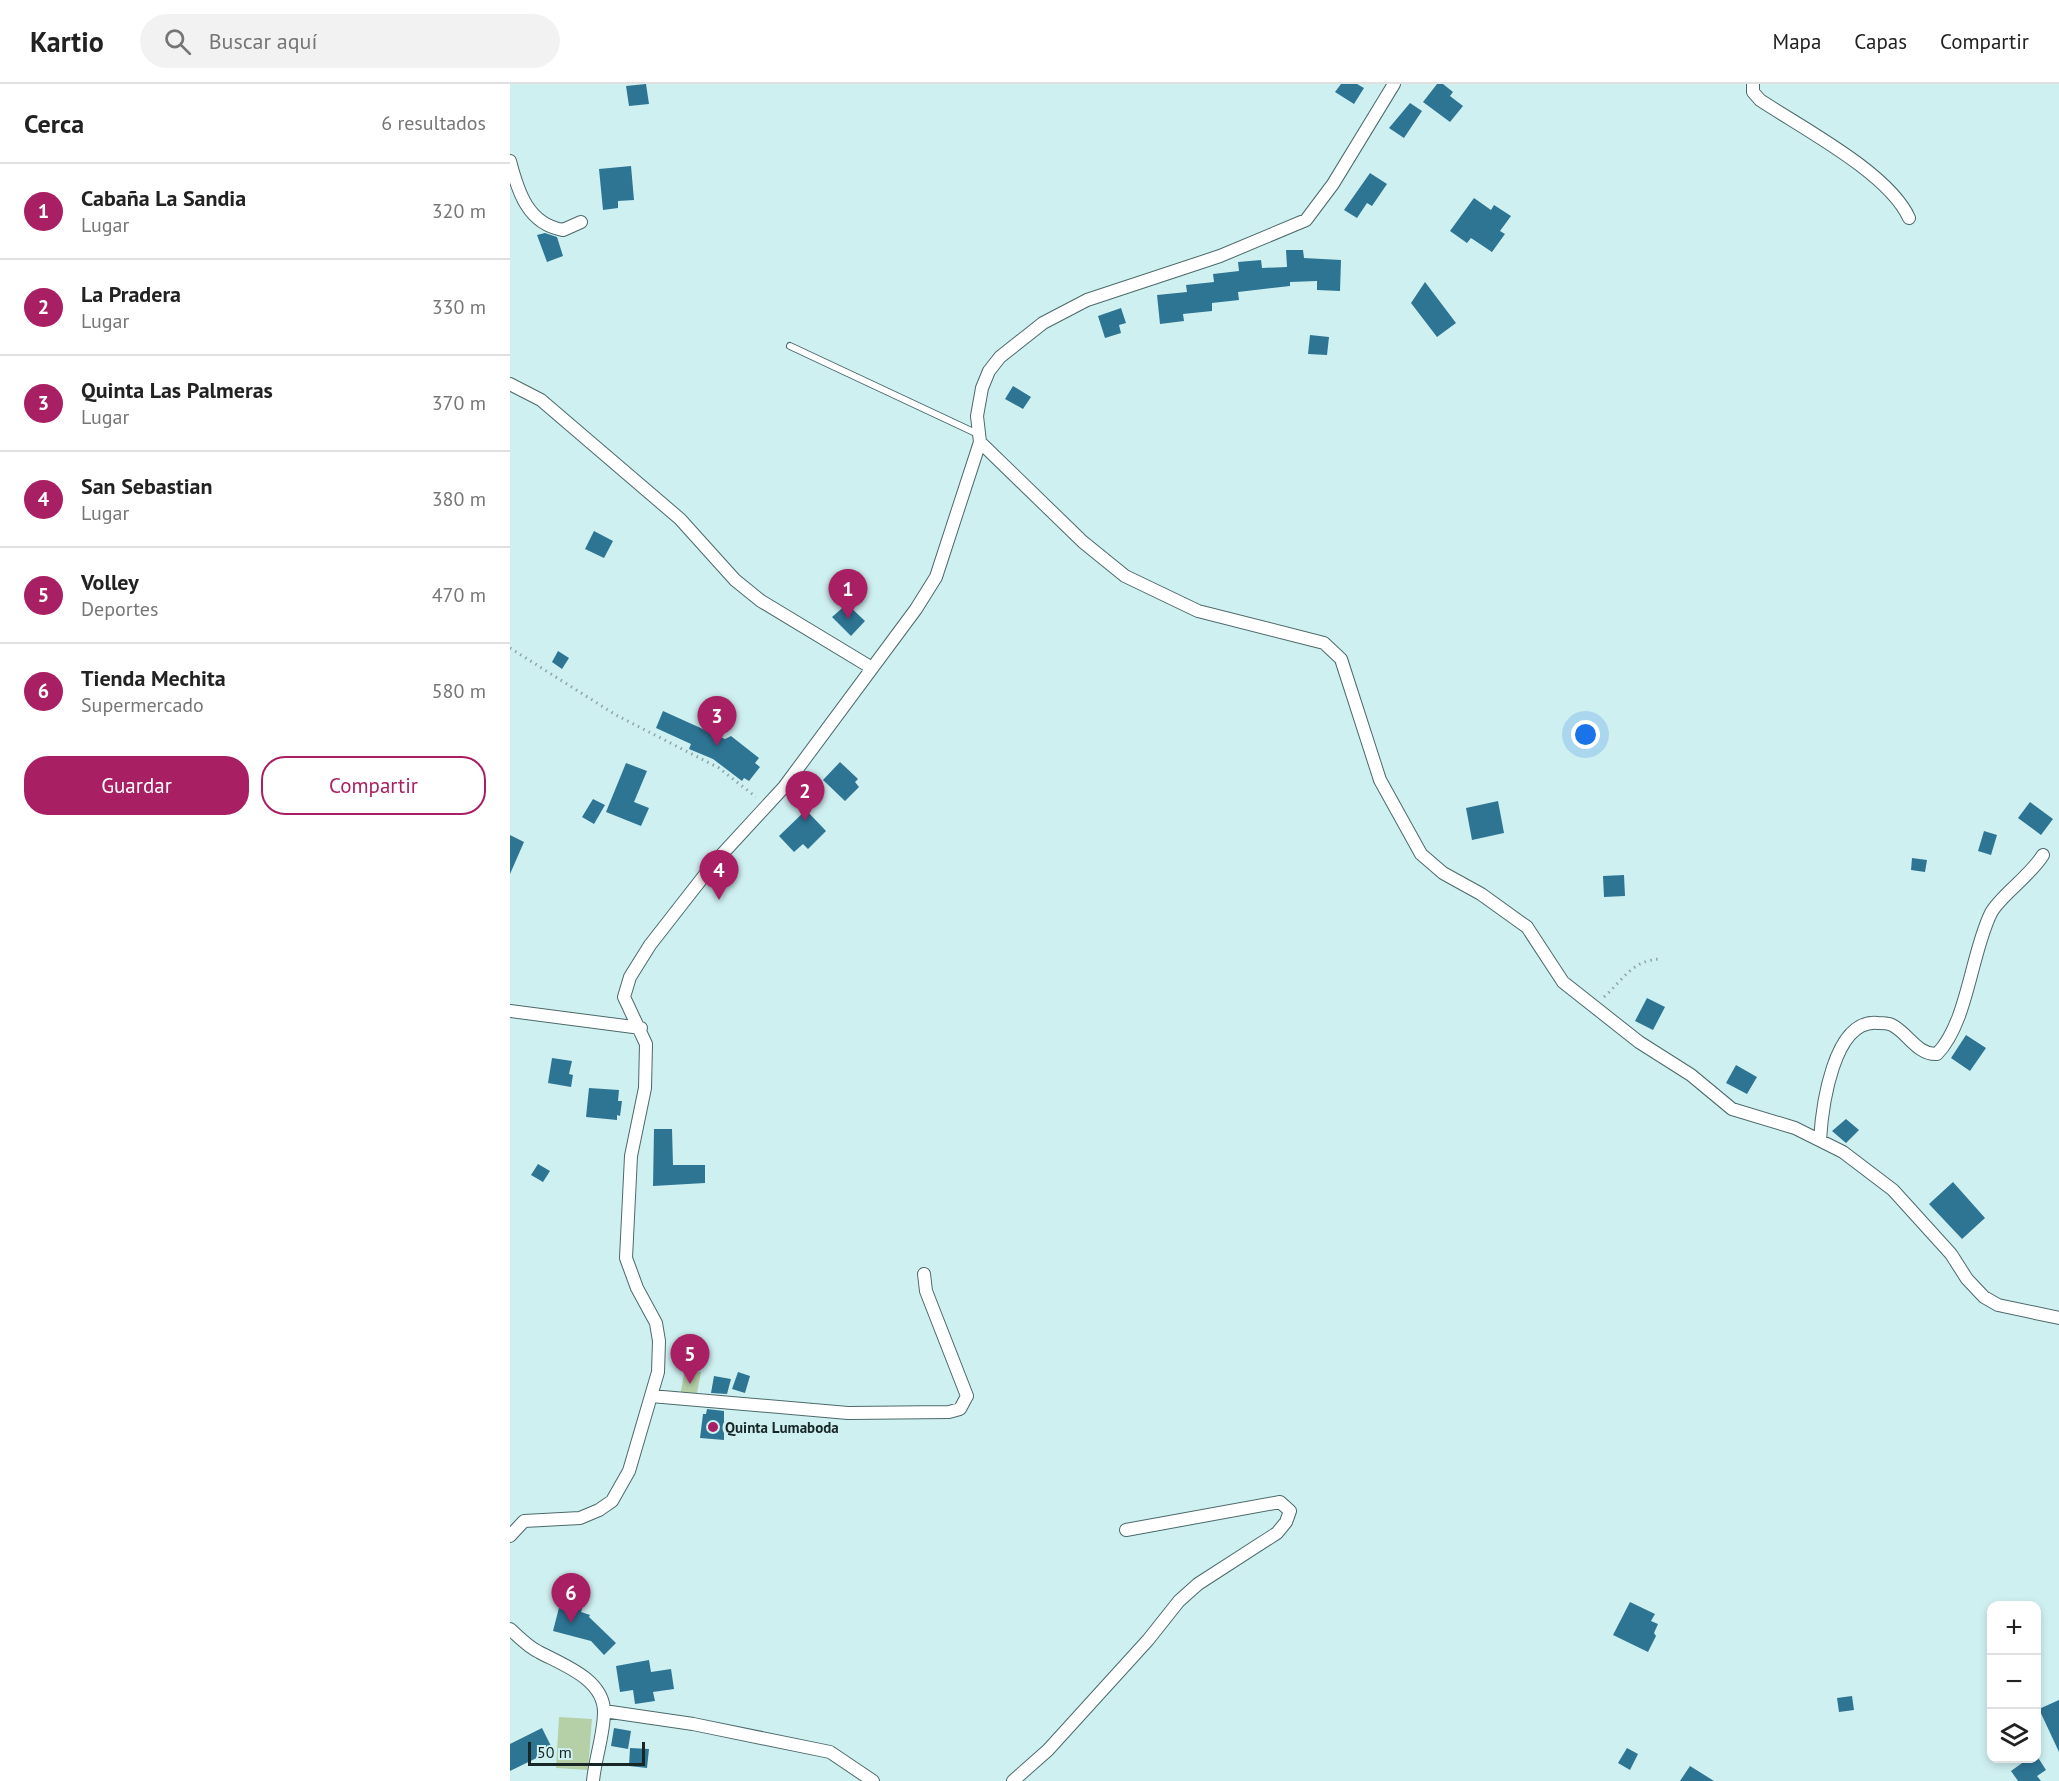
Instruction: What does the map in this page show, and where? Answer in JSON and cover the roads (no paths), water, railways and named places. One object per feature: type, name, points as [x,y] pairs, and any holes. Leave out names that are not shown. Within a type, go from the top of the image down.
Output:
[{"type":"street","points":[[510,1536],[524,1521],[580,1518],[600,1510],[612,1501],[629,1472],[658,1372],[659,1341],[656,1323],[637,1288],[626,1258],[631,1156],[645,1088],[646,1044],[624,997],[630,977],[650,945],[714,864],[784,788],[916,609],[936,577],[980,439],[977,416],[982,388],[989,371],[1000,357],[1021,338],[1043,323],[1088,300],[1220,256],[1306,220],[1333,184],[1394,84]]},
{"type":"street","points":[[1753,84],[1753,92],[1760,100],[1851,159],[1895,194],[1909,218]]},
{"type":"street","points":[[510,161],[516,187],[539,222],[563,230],[581,222]]},
{"type":"street","points":[[510,384],[541,400],[680,519],[735,580],[761,601],[872,668]]},
{"type":"street","points":[[980,439],[1083,543],[1125,576],[1198,610],[1324,643],[1341,659],[1380,780],[1421,854],[1443,873],[1481,894],[1527,927],[1563,982],[1639,1042],[1691,1076],[1732,1109],[1795,1128],[1820,1140],[1843,1152],[1893,1190],[1951,1254],[1967,1279],[1984,1297],[1998,1305],[2018,1311],[2059,1317]]},
{"type":"street","points":[[1820,1140],[1827,1093],[1840,1048],[1858,1026],[1869,1022],[1891,1024],[1929,1054],[1937,1054],[1944,1047],[1961,1007],[1992,912],[2033,870],[2043,855]]},
{"type":"street","points":[[510,1011],[640,1028]]},
{"type":"street","points":[[651,1396],[848,1413],[960,1410],[968,1396],[926,1291],[924,1274]]},
{"type":"street","points":[[1013,1781],[1048,1750],[1148,1640],[1179,1601],[1198,1584],[1277,1533],[1286,1522],[1290,1511],[1280,1502],[1126,1530]]},
{"type":"street","points":[[510,1629],[537,1652],[574,1668],[591,1685],[604,1711],[593,1781]]},
{"type":"street","points":[[604,1711],[693,1724],[830,1752],[873,1781]]},
{"type":"lane","points":[[790,346],[980,439]]},
{"type":"place","name":"Cabaña La Sandia","points":[[848,619]]},
{"type":"place","name":"Quinta Las Palmeras","points":[[717,746]]},
{"type":"place","name":"La Pradera","points":[[805,821]]},
{"type":"place","name":"San Sebastian","points":[[719,900]]},
{"type":"place","name":"Volley","points":[[690,1384]]},
{"type":"place","name":"Quinta Lumaboda","points":[[713,1427]]},
{"type":"place","name":"Tienda Mechita","points":[[571,1623]]}]
